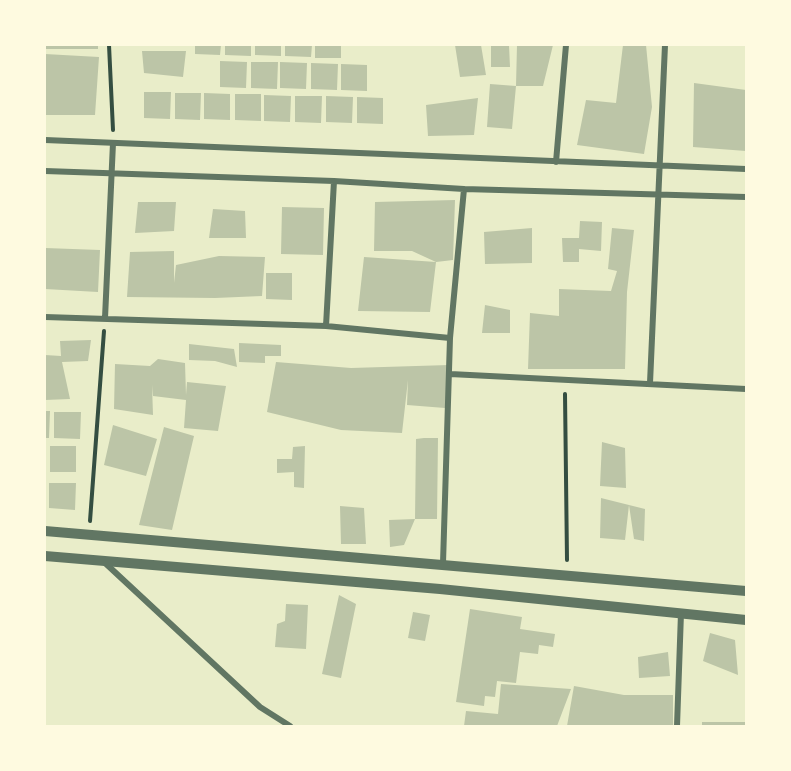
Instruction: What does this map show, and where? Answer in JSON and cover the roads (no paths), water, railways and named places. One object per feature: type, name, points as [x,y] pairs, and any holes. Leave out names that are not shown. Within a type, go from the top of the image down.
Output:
[{"type":"street","points":[[556,162],[566,45]]},
{"type":"street","points":[[650,383],[665,45]]},
{"type":"street","points":[[45,140],[746,169]]},
{"type":"street","points":[[105,318],[113,143]]},
{"type":"street","points":[[45,171],[334,181],[464,189],[746,197]]},
{"type":"street","points":[[326,326],[334,181]]},
{"type":"street","points":[[443,563],[450,338],[464,189]]},
{"type":"street","points":[[45,317],[326,326],[450,338]]},
{"type":"street","points":[[450,374],[746,388]]},
{"type":"street","points":[[45,531],[443,563],[746,591]]},
{"type":"street","points":[[45,556],[102,559],[746,620]]},
{"type":"street","points":[[102,559],[260,707],[290,726]]},
{"type":"street","points":[[677,726],[681,613]]}]
